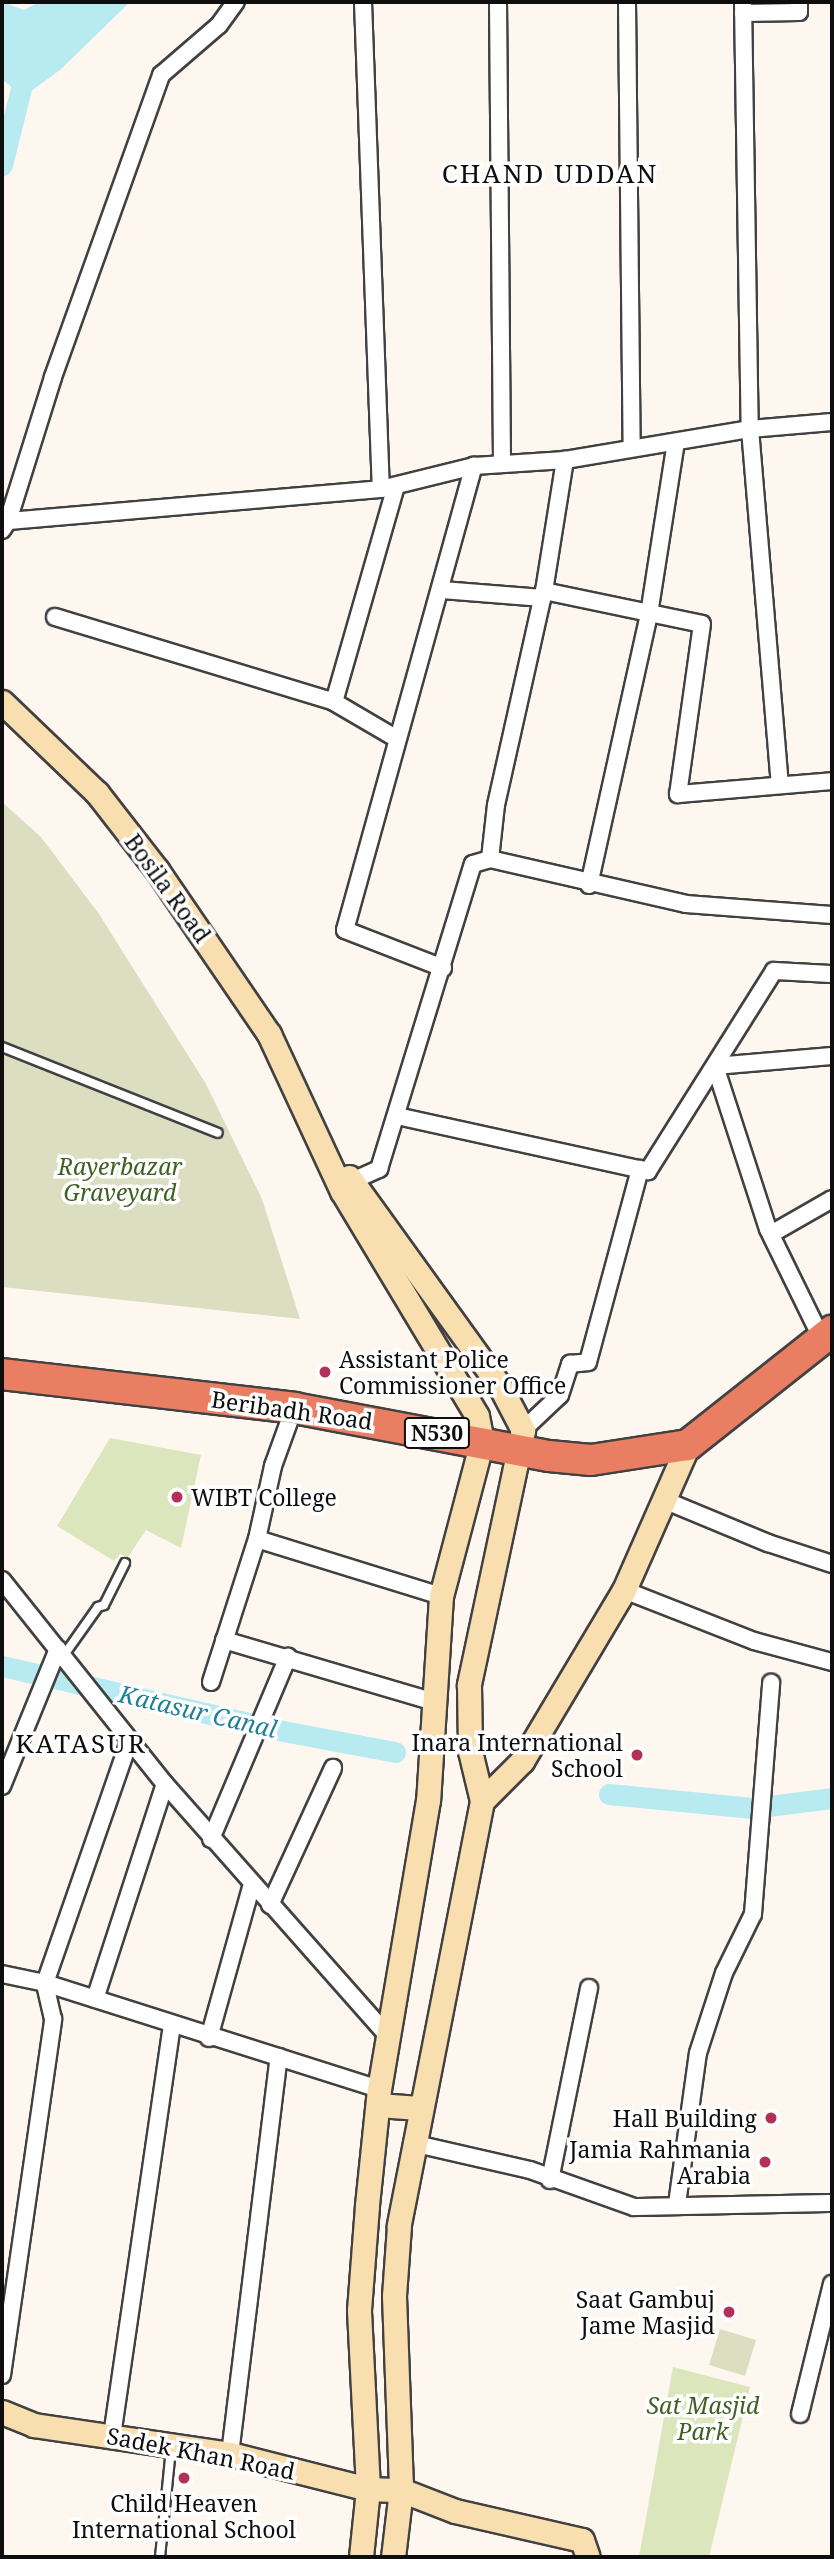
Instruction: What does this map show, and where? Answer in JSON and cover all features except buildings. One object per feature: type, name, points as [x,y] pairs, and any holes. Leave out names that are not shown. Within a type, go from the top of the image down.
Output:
[{"type":"highway","name":"Beribadh Road","points":[[2,1374],[295,1408],[482,1441],[521,1440],[591,1460],[688,1445],[827,1335]]},
{"type":"main road","name":"Bosila Road","points":[[2,702],[97,793],[157,870],[269,1034],[342,1191],[477,1416],[482,1441]]},
{"type":"main road","name":"Bosila Road","points":[[300,1100],[352,1181],[500,1386],[521,1440]]},
{"type":"main road","points":[[393,2557],[401,2490],[394,2297],[412,2143],[482,1801],[470,1751],[469,1685],[521,1440]]},
{"type":"main road","points":[[361,2557],[368,2488],[359,2311],[379,2097],[425,1827],[431,1701],[441,1596],[482,1441]]},
{"type":"main road","points":[[482,1801],[522,1761],[624,1590],[688,1445]]},
{"type":"main road","points":[[379,2097],[419,2108]]},
{"type":"main road","name":"Sadek Khan Road","points":[[2,2412],[34,2425],[230,2454],[368,2488],[401,2490],[455,2511],[582,2540],[588,2557]]},
{"type":"street","points":[[236,2],[219,25],[161,75],[52,377],[5,525],[389,487],[474,466],[565,460],[750,429],[832,422]]},
{"type":"street","points":[[334,702],[389,487],[363,2]]},
{"type":"street","points":[[498,2],[502,464]]},
{"type":"street","points":[[627,2],[632,447]]},
{"type":"street","points":[[780,783],[750,429],[743,8],[799,12],[799,2]]},
{"type":"street","points":[[589,885],[649,614],[676,442]]},
{"type":"street","points":[[490,859],[496,805],[544,594],[565,460]]},
{"type":"street","points":[[443,968],[345,930],[397,739],[442,590],[474,466]]},
{"type":"street","points":[[442,590],[544,594],[702,624],[678,794],[780,783],[832,781]]},
{"type":"street","points":[[55,617],[334,702],[397,739]]},
{"type":"street","points":[[352,1181],[379,1169],[473,864],[490,859],[589,885],[686,904],[832,915]]},
{"type":"street","points":[[397,1115],[648,1171],[774,971],[832,974]]},
{"type":"street","points":[[715,1066],[832,1056]]},
{"type":"street","points":[[715,1066],[771,1234],[827,1335]]},
{"type":"street","points":[[521,1440],[560,1395],[570,1364],[588,1362],[640,1169]]},
{"type":"street","points":[[771,1234],[832,1199]]},
{"type":"street","points":[[211,1682],[257,1539],[273,1466],[295,1408]]},
{"type":"street","points":[[664,1500],[768,1543],[832,1564]]},
{"type":"street","points":[[257,1539],[441,1596]]},
{"type":"street","points":[[2,1580],[62,1659],[110,1714],[129,1742],[390,2038]]},
{"type":"street","points":[[624,1590],[743,1637],[832,1662]]},
{"type":"street","points":[[225,1640],[431,1701]]},
{"type":"street","points":[[212,1839],[288,1657]]},
{"type":"street","points":[[2,1786],[41,1693],[62,1659]]},
{"type":"street","points":[[677,2204],[698,2053],[724,1973],[754,1914],[771,1684]]},
{"type":"street","points":[[2,2375],[53,2019],[45,1983],[129,1742]]},
{"type":"street","points":[[270,1905],[333,1768]]},
{"type":"street","points":[[95,1999],[165,1784]]},
{"type":"street","points":[[209,2038],[252,1884]]},
{"type":"street","points":[[2,1974],[45,1983],[172,2027],[279,2057],[379,2097]]},
{"type":"street","points":[[550,2180],[589,1988]]},
{"type":"street","points":[[111,2436],[172,2027]]},
{"type":"street","points":[[230,2454],[279,2057]]},
{"type":"street","points":[[412,2143],[530,2170],[550,2180],[635,2207],[677,2204],[832,2203]]},
{"type":"street","points":[[800,2413],[832,2284]]},
{"type":"lane","points":[[2,1047],[218,1133]]},
{"type":"lane","points":[[62,1659],[97,1607],[104,1605],[125,1563]]},
{"type":"lane","points":[[160,2557],[172,2445]]},
{"type":"green space","name":"Rayerbazar Graveyard","points":[[2,802],[41,837],[99,914],[206,1084],[262,1199],[300,1319],[2,1287]]},
{"type":"green space","points":[[110,1438],[201,1455],[181,1548],[146,1530],[128,1557],[120,1554],[114,1561],[57,1526]]},
{"type":"green space","points":[[720,2329],[756,2340],[745,2376],[709,2365]]},
{"type":"green space","name":"Sat Masjid Park","points":[[673,2367],[750,2387],[709,2557],[639,2557]]},
{"type":"water","points":[[2,2],[24,10],[39,2],[130,2],[60,70],[23,97],[2,79]]},
{"type":"waterway","points":[[2,165],[26,68]]},
{"type":"waterway","name":"Katasur Canal","points":[[2,1666],[283,1731],[395,1752]]},
{"type":"waterway","name":"Katasur Canal","points":[[609,1794],[752,1808],[832,1798]]},
{"type":"place","name":"Assistant Police Commissioner Office","points":[[325,1372]]},
{"type":"place","name":"WIBT College","points":[[177,1497]]},
{"type":"place","name":"Inara International School","points":[[637,1755]]},
{"type":"place","name":"Hall Building","points":[[771,2118]]},
{"type":"place","name":"Jamia Rahmania Arabia","points":[[765,2162]]},
{"type":"place","name":"Saat Gambuj Jame Masjid","points":[[729,2312]]},
{"type":"place","name":"Child Heaven International School","points":[[184,2478]]},
{"type":"district","name":"CHAND UDDAN","points":[[550,174]]},
{"type":"district","name":"KATASUR","points":[[81,1744]]}]
